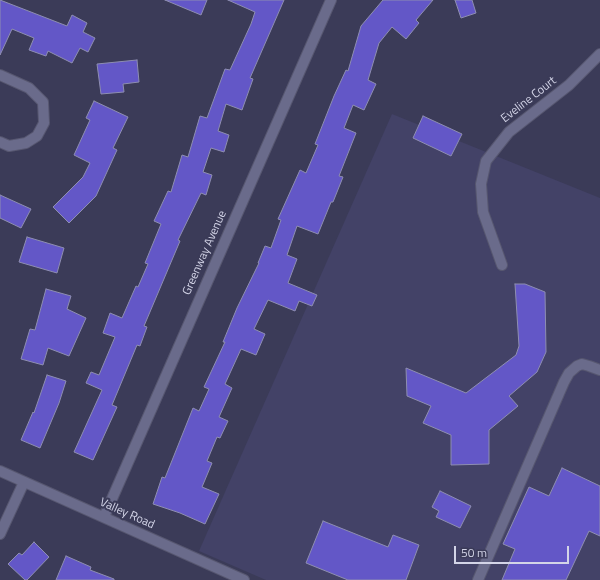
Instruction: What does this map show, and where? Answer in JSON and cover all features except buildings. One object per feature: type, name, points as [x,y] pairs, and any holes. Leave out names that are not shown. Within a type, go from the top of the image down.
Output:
[{"type":"street","name":"Greenway Avenue","points":[[104,517],[331,0]]},
{"type":"street","name":"Eveline Court","points":[[502,265],[483,212],[481,184],[486,161],[508,132],[569,85],[600,54]]},
{"type":"street","points":[[0,75],[29,88],[43,102],[44,123],[37,136],[26,143],[9,146],[0,142]]},
{"type":"street","points":[[478,580],[569,373],[577,366],[582,364],[600,370]]},
{"type":"street","name":"Valley Road","points":[[0,471],[244,580]]},
{"type":"street","points":[[0,534],[24,482]]},
{"type":"shaded area","points":[[392,114],[600,198],[600,580],[266,580],[199,551]]}]
